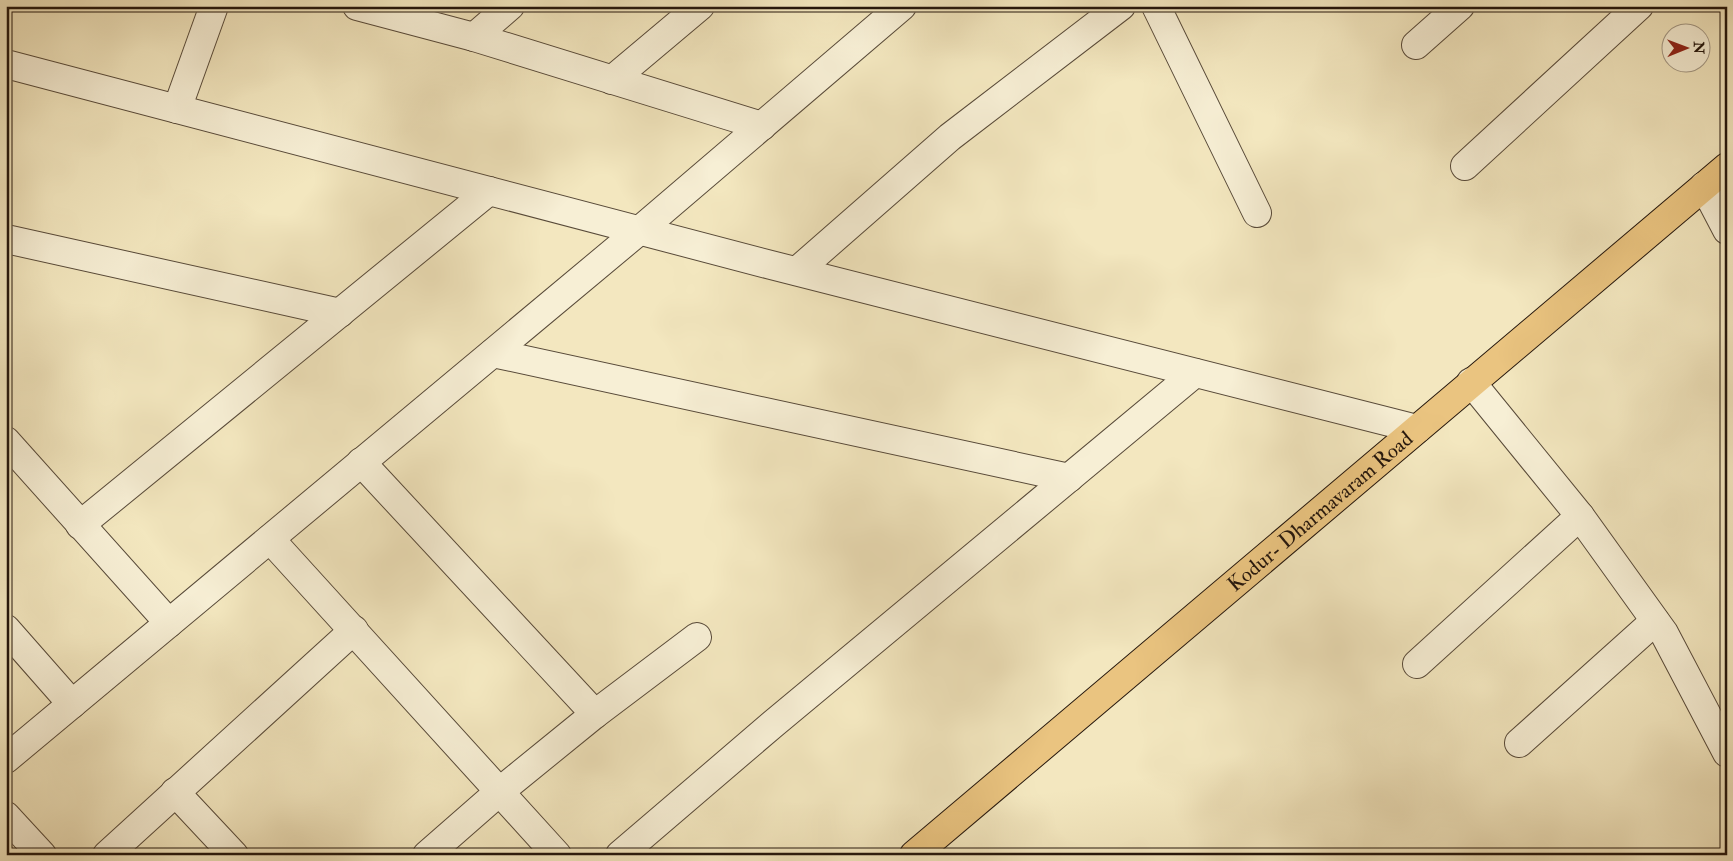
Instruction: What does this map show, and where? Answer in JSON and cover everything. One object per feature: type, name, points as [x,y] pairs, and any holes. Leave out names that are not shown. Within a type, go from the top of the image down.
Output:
[{"type":"main road","name":"Kodur- Dharmavaram Road","points":[[914,855],[1727,167]]},
{"type":"street","points":[[177,109],[214,6]]},
{"type":"street","points":[[357,6],[474,37],[762,126]]},
{"type":"street","points":[[474,37],[510,6]]},
{"type":"street","points":[[612,80],[700,6]]},
{"type":"street","points":[[6,759],[640,230],[902,6]]},
{"type":"street","points":[[797,271],[950,137],[1121,6]]},
{"type":"street","points":[[1156,6],[1257,213]]},
{"type":"street","points":[[1416,45],[1460,6]]},
{"type":"street","points":[[1465,166],[1639,6]]},
{"type":"street","points":[[6,64],[797,271],[1416,429]]},
{"type":"street","points":[[1704,186],[1727,230]]},
{"type":"street","points":[[80,525],[489,191]]},
{"type":"street","points":[[6,238],[340,313]]},
{"type":"street","points":[[493,353],[1069,478]]},
{"type":"street","points":[[620,855],[773,724],[1195,373]]},
{"type":"street","points":[[1471,382],[1580,516],[1656,621],[1727,753]]},
{"type":"street","points":[[6,441],[169,623]]},
{"type":"street","points":[[361,462],[595,714]]},
{"type":"street","points":[[1416,664],[1580,516]]},
{"type":"street","points":[[270,538],[557,855]]},
{"type":"street","points":[[1519,743],[1656,621]]},
{"type":"street","points":[[6,629],[72,704]]},
{"type":"street","points":[[107,855],[354,630]]},
{"type":"street","points":[[427,855],[499,792],[595,714],[697,637]]},
{"type":"street","points":[[175,792],[234,855]]},
{"type":"street","points":[[6,816],[42,855]]}]
